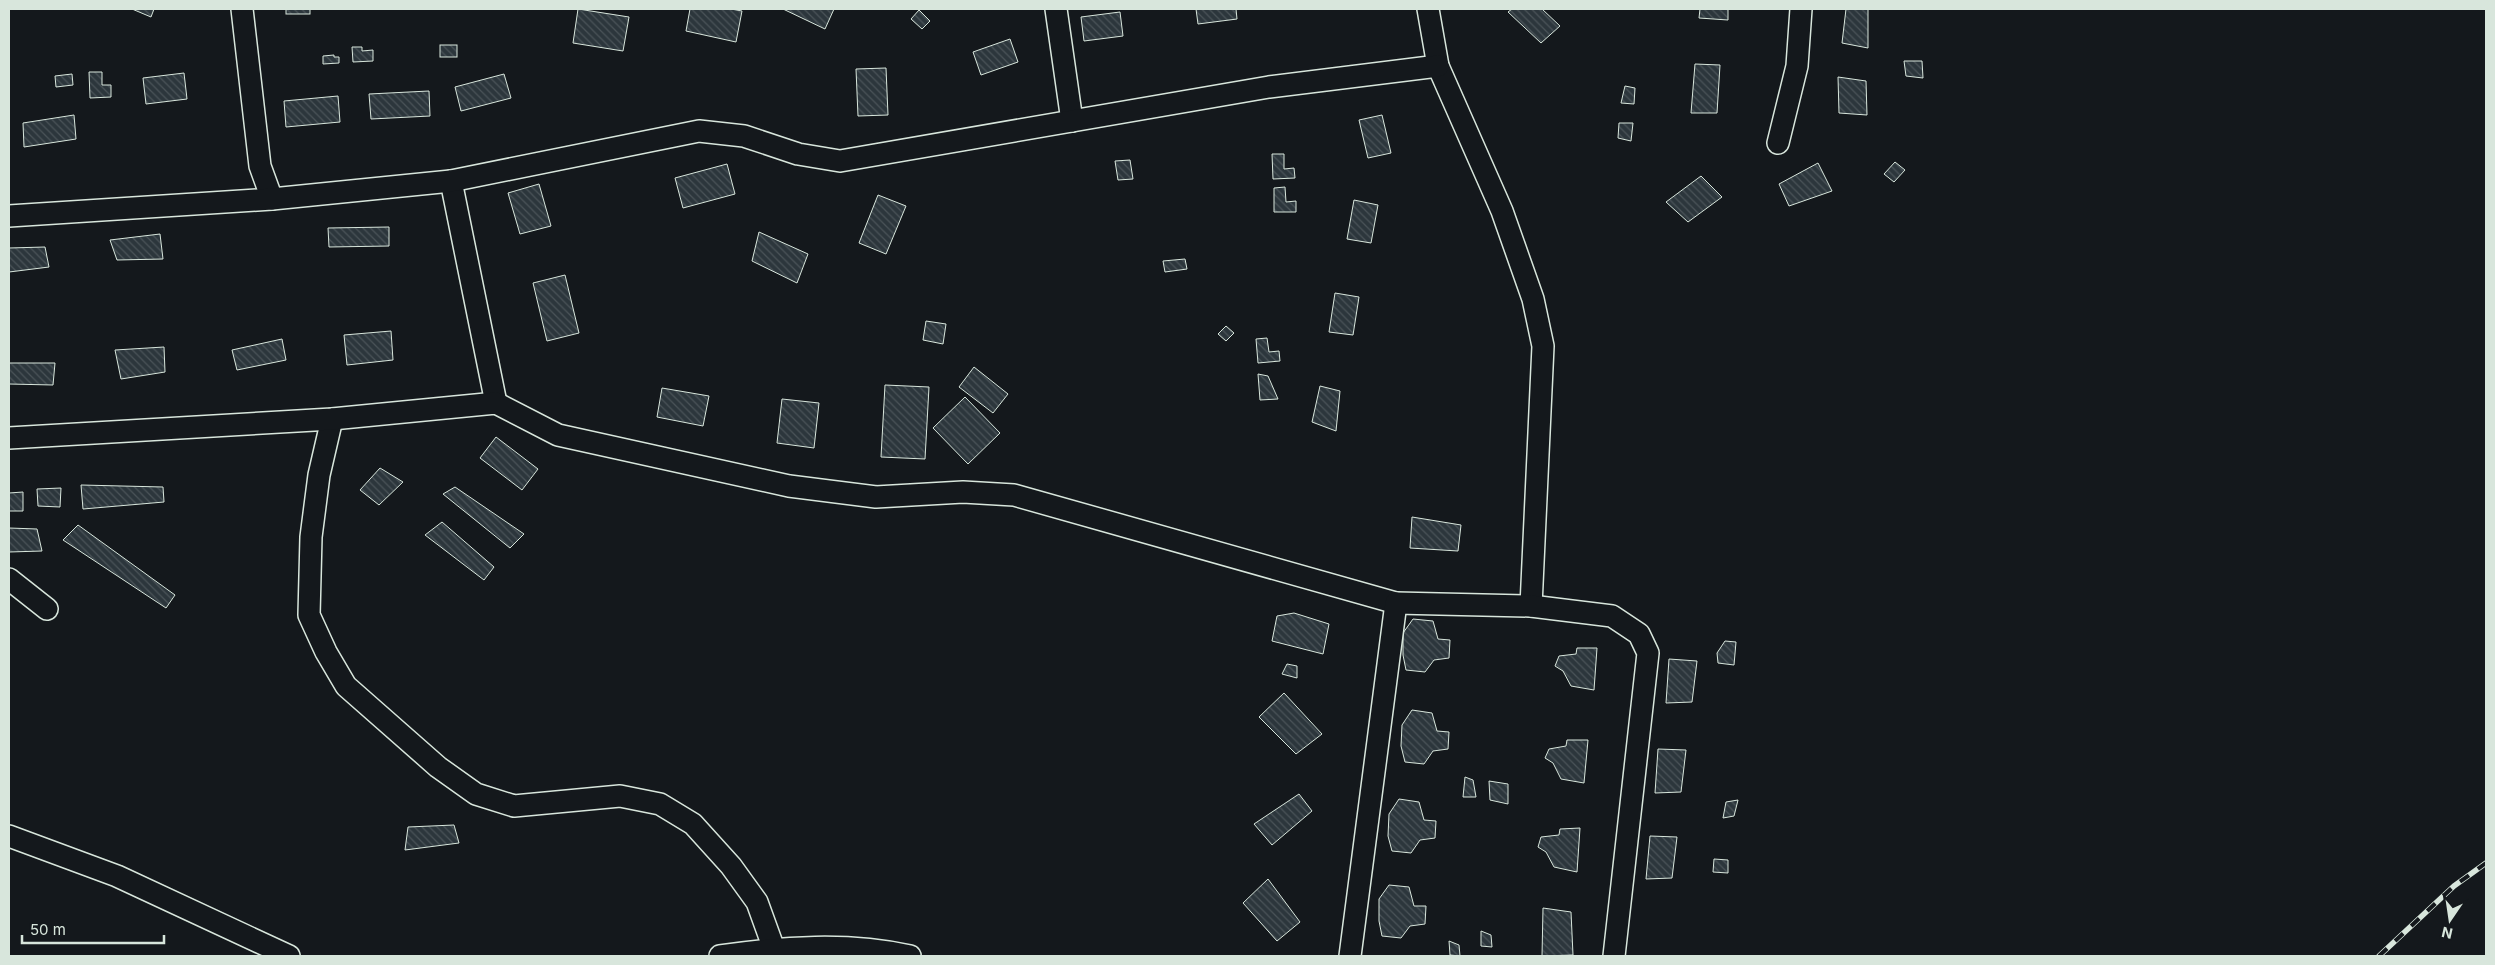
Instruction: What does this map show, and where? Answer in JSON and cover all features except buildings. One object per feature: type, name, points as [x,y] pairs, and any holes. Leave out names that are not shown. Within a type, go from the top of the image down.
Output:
[{"type":"street","points":[[242,9],[260,166],[272,199]]},
{"type":"street","points":[[1056,9],[1072,121]]},
{"type":"street","points":[[1428,9],[1438,66],[1502,211],[1534,299],[1543,346],[1531,606]]},
{"type":"street","points":[[1778,143],[1797,66],[1801,9]]},
{"type":"street","points":[[9,216],[272,199],[451,181],[699,131],[744,136],[798,154],[840,161],[1269,87],[1438,66]]},
{"type":"street","points":[[451,181],[496,403]]},
{"type":"street","points":[[9,438],[332,419],[496,403],[558,435],[789,486],[876,497],[963,492],[1014,495],[1396,603],[1531,606],[1612,616],[1639,634],[1648,653],[1614,956]]},
{"type":"street","points":[[332,419],[319,475],[311,538],[310,615],[326,652],[346,686],[438,767],[476,794],[514,806],[620,796],[660,804],[693,824],[731,866],[757,902],[774,949]]},
{"type":"street","points":[[9,579],[47,609]]},
{"type":"street","points":[[1350,956],[1396,603]]},
{"type":"street","points":[[9,836],[117,876],[289,956]]},
{"type":"street","points":[[720,956],[774,949],[812,947],[887,951],[910,956]]},
{"type":"railway","points":[[2379,956],[2454,886],[2486,863]]}]
